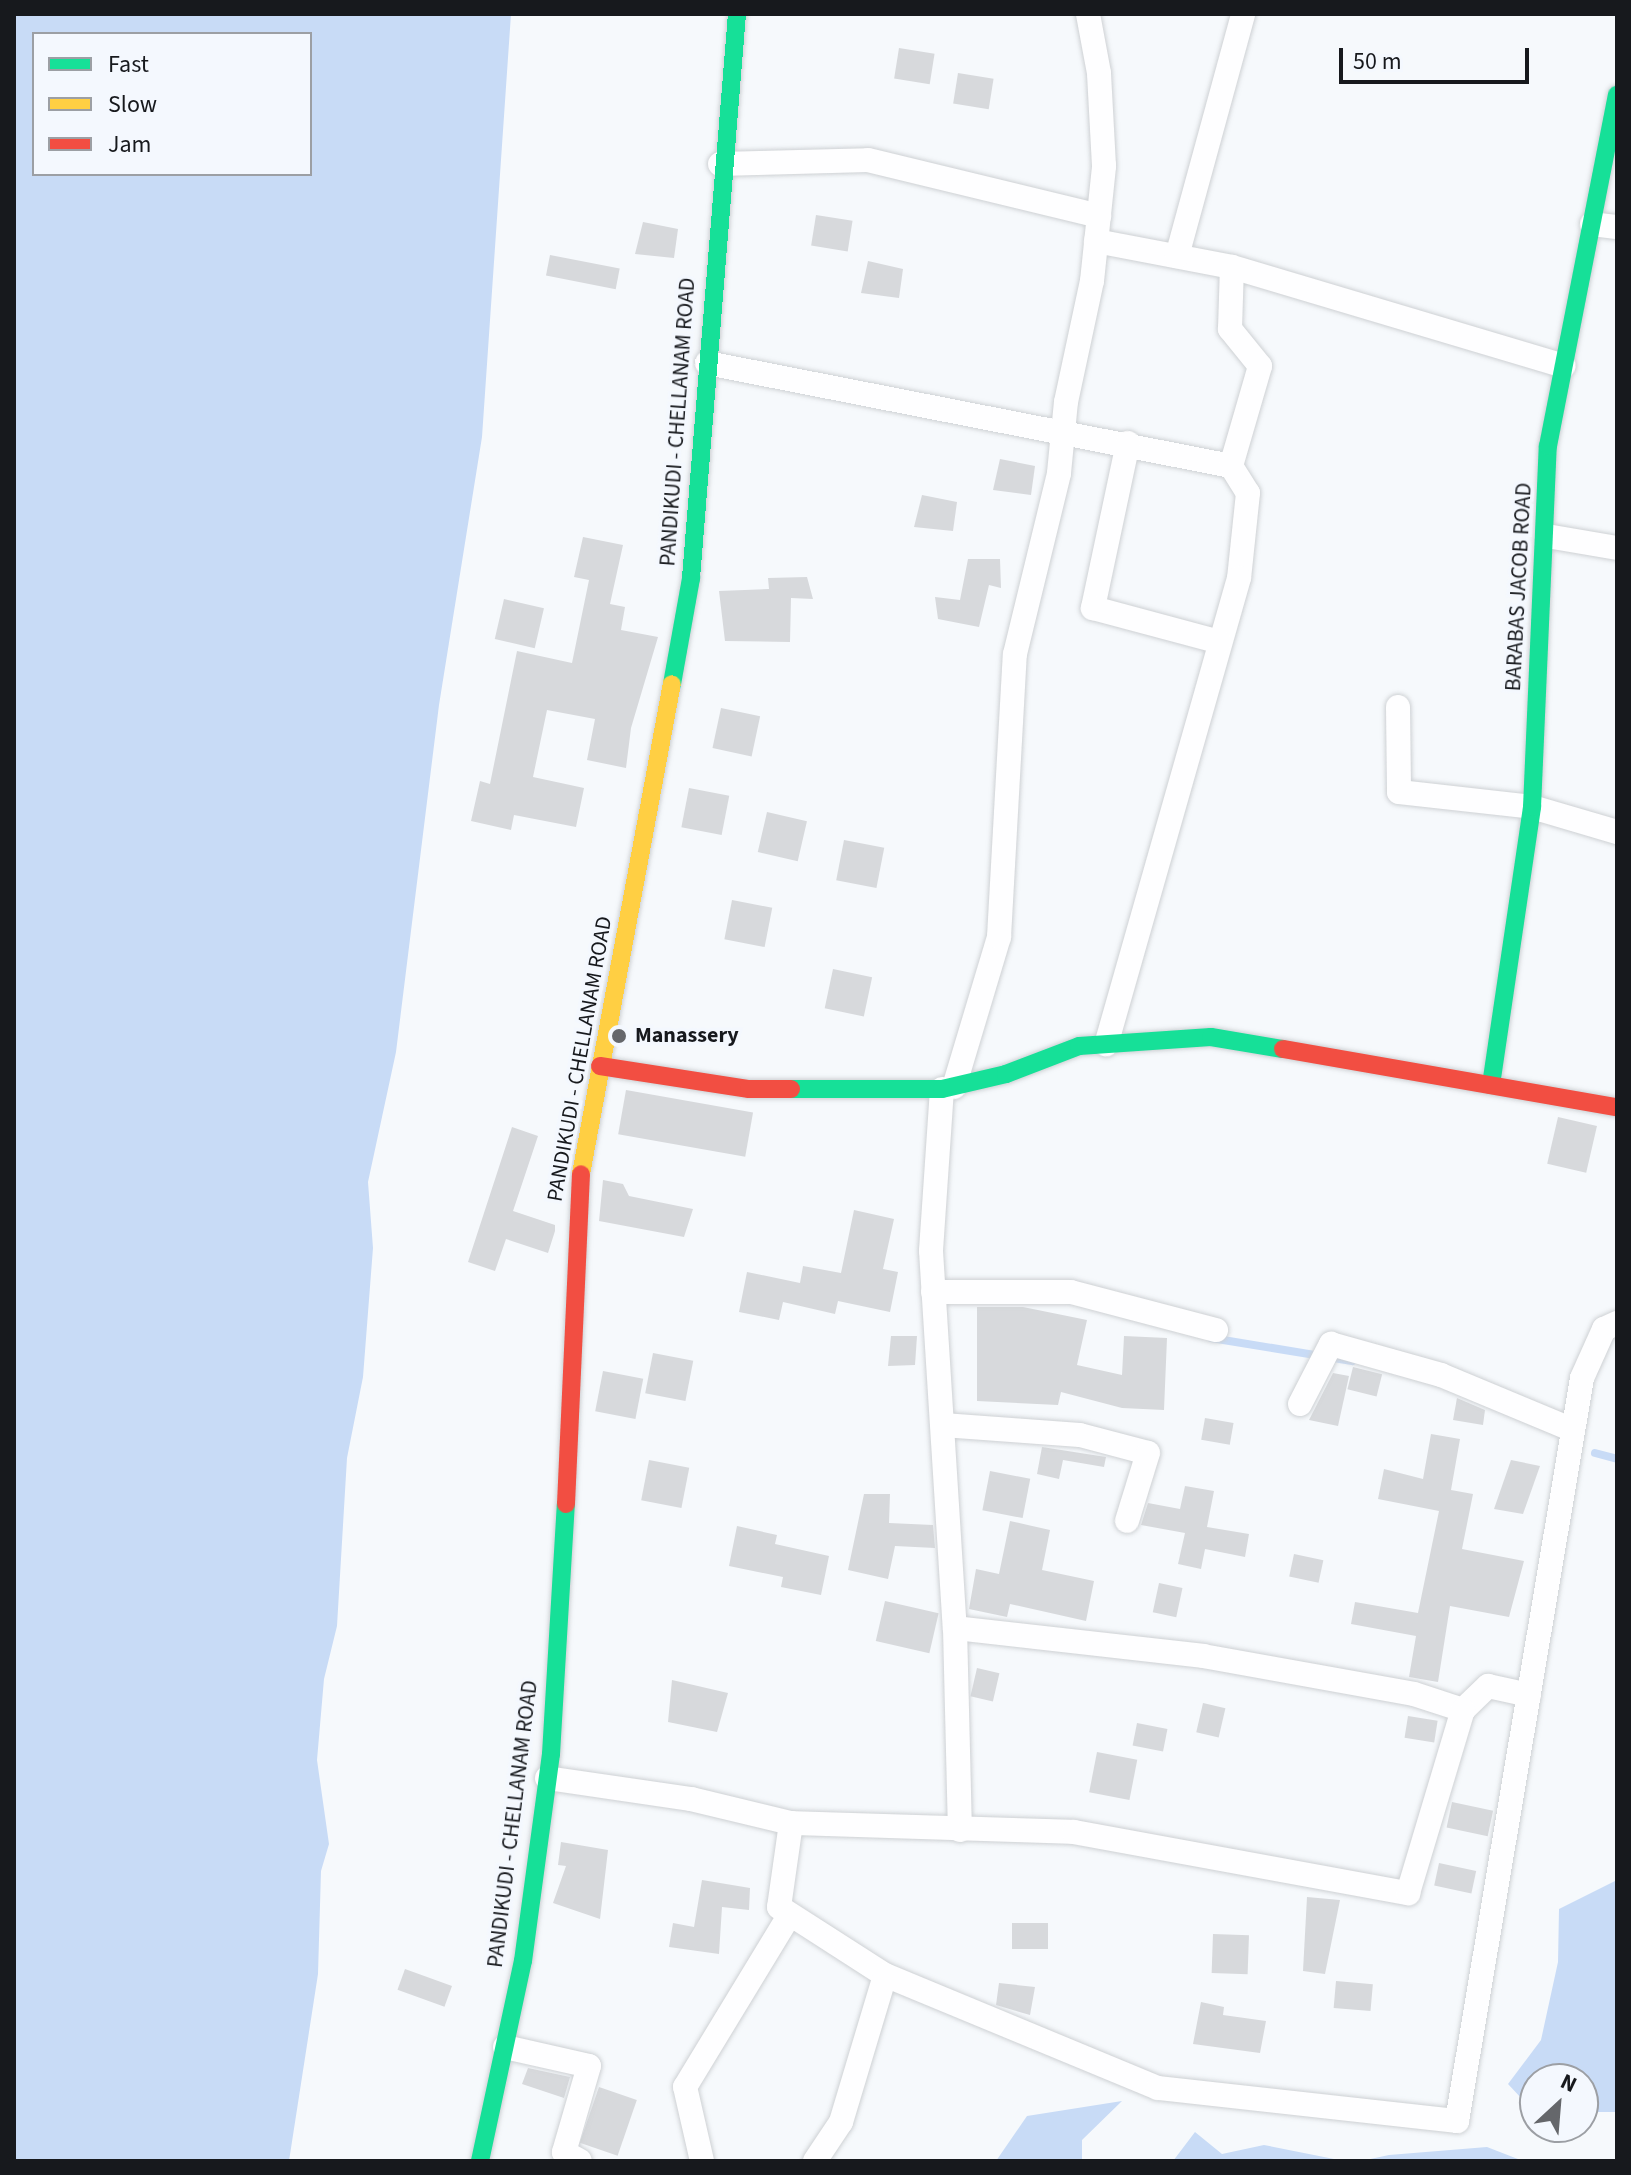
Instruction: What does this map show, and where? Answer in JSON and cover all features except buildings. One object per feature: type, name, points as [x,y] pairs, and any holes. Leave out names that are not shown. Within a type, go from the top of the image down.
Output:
[{"type":"main road","name":"PANDIKUDI - CHELLANAM ROAD","points":[[480,2161],[523,1961],[547,1778],[576,1328],[577,1198],[691,578],[720,164],[737,14]]},
{"type":"main road","name":"BARABAS JACOB ROAD","points":[[1491,1085],[1532,807],[1547,536],[1548,446],[1617,95]]},
{"type":"main road","points":[[600,1066],[749,1089],[948,1088],[1079,1046],[1211,1037],[1617,1107]]},
{"type":"street","points":[[960,1830],[955,1628],[933,1292],[948,1088],[999,937],[1015,654],[1064,429],[1096,241],[1104,166],[1099,73],[1088,14]]},
{"type":"street","points":[[1177,256],[1243,14]]},
{"type":"street","points":[[720,164],[868,160],[1099,216]]},
{"type":"street","points":[[1592,224],[1617,227]]},
{"type":"street","points":[[1096,241],[1232,267],[1564,366]]},
{"type":"street","points":[[1231,466],[1260,366],[1230,329],[1232,267]]},
{"type":"street","points":[[707,363],[1064,429],[1231,466],[1248,493],[1239,578],[1106,1044]]},
{"type":"street","points":[[1128,443],[1093,608],[1220,642]]},
{"type":"street","points":[[1547,536],[1617,548]]},
{"type":"street","points":[[1398,707],[1399,792],[1532,807],[1617,832]]},
{"type":"street","points":[[933,1292],[1071,1292],[1216,1330]]},
{"type":"street","points":[[791,1823],[779,1907],[885,1975],[1158,2088],[1457,2121],[1582,1378],[1604,1329],[1617,1323]]},
{"type":"street","points":[[1300,1404],[1331,1344],[1441,1375],[1573,1430]]},
{"type":"street","points":[[943,1425],[1080,1435],[1148,1453],[1127,1521]]},
{"type":"street","points":[[955,1628],[1203,1656],[1414,1694],[1463,1710]]},
{"type":"street","points":[[547,1778],[691,1799],[791,1823],[1074,1832],[1408,1893],[1463,1710],[1488,1686],[1529,1695]]},
{"type":"street","points":[[702,2161],[685,2087],[789,1916]]},
{"type":"street","points":[[815,2161],[841,2122],[885,1975]]},
{"type":"street","points":[[505,2047],[589,2066],[564,2152],[580,2161]]},
{"type":"water","points":[[14,14],[511,14],[482,437],[439,705],[396,1052],[368,1182],[373,1248],[363,1377],[347,1458],[337,1626],[324,1679],[317,1760],[329,1844],[321,1871],[318,1974],[289,2161],[14,2161]]},
{"type":"water","points":[[1617,1880],[1617,2112],[1599,2112],[1599,2063],[1524,2063],[1541,2040],[1558,1962],[1559,1909]]},
{"type":"water","points":[[1519,2069],[1519,2096],[1508,2084]]},
{"type":"water","points":[[1122,2101],[1082,2140],[1082,2161],[996,2161],[1027,2116]]},
{"type":"water","points":[[1195,2132],[1222,2154],[1264,2145],[1344,2161],[1173,2161]]},
{"type":"water","points":[[1487,2147],[1523,2161],[1361,2161],[1389,2155]]},
{"type":"waterway","points":[[1211,1338],[1352,1361]]},
{"type":"waterway","points":[[1595,1453],[1617,1459]]},
{"type":"traffic: fast","points":[[672,684],[691,578],[737,14]]},
{"type":"traffic: fast","points":[[1491,1085],[1532,807],[1548,446],[1617,95]]},
{"type":"traffic: fast","points":[[791,1089],[942,1089],[1006,1074],[1079,1046],[1211,1037],[1283,1049]]},
{"type":"traffic: fast","points":[[480,2161],[523,1961],[551,1754],[566,1504]]},
{"type":"traffic: slow","points":[[581,1174],[672,684]]},
{"type":"traffic: jam","points":[[1283,1049],[1617,1107]]},
{"type":"traffic: jam","points":[[600,1066],[749,1089],[791,1089]]},
{"type":"traffic: jam","points":[[566,1504],[581,1174]]},
{"type":"place","name":"Manassery","points":[[619,1036]]}]
